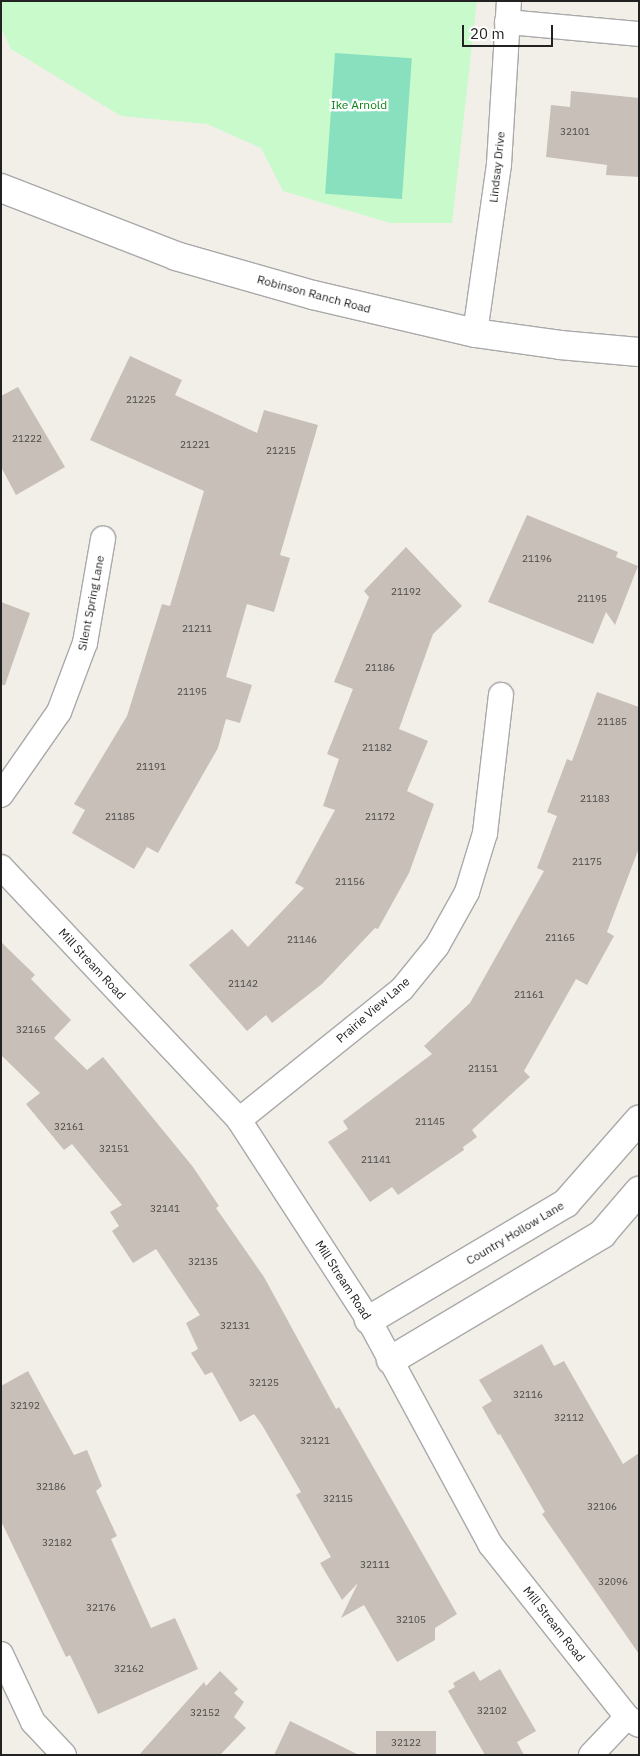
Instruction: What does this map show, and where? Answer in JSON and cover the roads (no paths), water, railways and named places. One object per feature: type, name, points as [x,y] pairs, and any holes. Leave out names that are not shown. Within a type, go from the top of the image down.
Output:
[{"type":"street","points":[[508,12],[639,34]]},
{"type":"street","name":"Lindsay Drive","points":[[475,332],[499,164],[508,12]]},
{"type":"street","name":"Robinson Ranch Road","points":[[1,188],[176,256],[313,295],[475,332],[560,345],[639,352]]},
{"type":"street","name":"Silent Spring Lane","points":[[1,795],[59,712],[85,643],[103,539]]},
{"type":"street","name":"Prairie View Lane","points":[[239,1120],[402,989],[437,946],[467,892],[485,833],[501,695]]},
{"type":"street","name":"Mill Stream Road","points":[[1,867],[239,1120],[369,1320],[490,1544],[633,1721]]},
{"type":"street","name":"Country Hollow Lane","points":[[369,1320],[566,1203],[639,1120]]},
{"type":"street","points":[[391,1360],[602,1234],[639,1191]]},
{"type":"street","points":[[1,1654],[33,1722],[64,1755]]},
{"type":"street","points":[[591,1755],[633,1721]]},
{"type":"park label","name":"Ike Arnold","points":[[359,105]]}]
